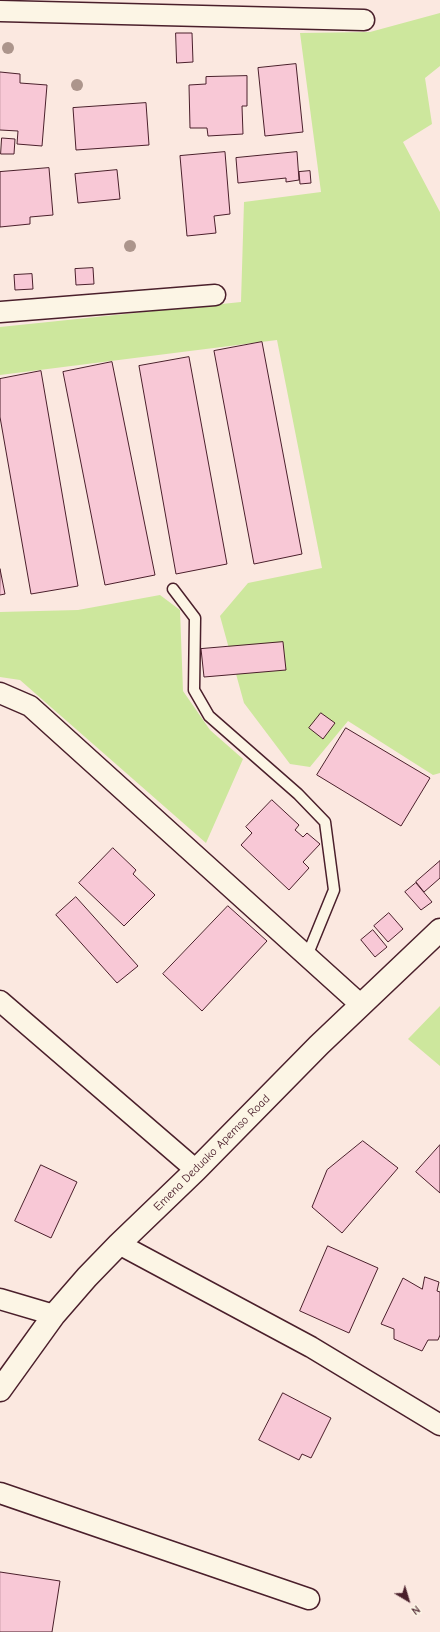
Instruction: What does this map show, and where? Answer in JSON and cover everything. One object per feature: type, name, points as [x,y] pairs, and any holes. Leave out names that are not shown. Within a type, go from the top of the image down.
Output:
[{"type":"street","points":[[0,11],[364,20]]},
{"type":"street","points":[[0,312],[215,295]]},
{"type":"street","points":[[0,693],[30,706],[361,1005]]},
{"type":"street","name":"Emena Deduako Apemso Road","points":[[0,1390],[54,1315],[119,1244],[196,1170],[319,1045],[440,930]]},
{"type":"street","points":[[0,1001],[196,1170]]},
{"type":"street","points":[[119,1244],[311,1347],[440,1425]]},
{"type":"street","points":[[0,1299],[54,1315]]},
{"type":"street","points":[[0,1492],[309,1599]]},
{"type":"lane","points":[[173,589],[195,618],[194,690],[209,716],[298,794],[325,822],[334,890],[307,956]]},
{"type":"green space","points":[[440,13],[440,66],[425,78],[432,124],[403,142],[440,212],[440,773],[433,775],[348,721],[310,767],[290,764],[244,703],[220,616],[248,583],[322,568],[277,340],[0,375],[0,327],[241,302],[244,202],[321,192],[300,33],[370,32]]},
{"type":"green space","points":[[160,595],[180,610],[183,691],[210,730],[243,759],[206,843],[20,680],[0,677],[0,612],[78,610]]},
{"type":"green space","points":[[440,1006],[440,1066],[408,1039]]},
{"type":"building","points":[[176,33],[192,33],[193,62],[177,63]]},
{"type":"building","points":[[296,64],[303,132],[265,136],[258,68]]},
{"type":"building","points":[[0,72],[20,74],[20,83],[47,85],[42,146],[17,144],[18,131],[0,130]]},
{"type":"building","points":[[247,76],[247,106],[242,106],[243,134],[208,136],[207,128],[190,128],[189,85],[206,84],[206,77]]},
{"type":"building","points":[[146,103],[149,145],[76,150],[73,108]]},
{"type":"building","points":[[2,138],[15,139],[14,154],[1,154]]},
{"type":"building","points":[[225,152],[230,214],[214,216],[216,233],[187,236],[180,156]]},
{"type":"building","points":[[297,152],[299,180],[286,182],[286,178],[238,183],[236,158]]},
{"type":"building","points":[[49,168],[53,215],[30,217],[30,224],[0,227],[0,172]]},
{"type":"building","points":[[117,170],[120,199],[78,203],[75,174]]},
{"type":"building","points":[[310,171],[311,183],[300,184],[299,172]]},
{"type":"building","points":[[93,268],[94,284],[76,285],[75,269]]},
{"type":"building","points":[[32,274],[33,289],[15,290],[14,275]]},
{"type":"building","points":[[262,342],[302,554],[254,564],[214,351]]},
{"type":"building","points":[[189,357],[227,564],[176,574],[139,366]]},
{"type":"building","points":[[112,362],[155,575],[105,585],[63,372]]},
{"type":"building","points":[[41,371],[78,586],[31,594],[0,417],[0,379]]},
{"type":"building","points":[[0,569],[5,594],[0,595]]},
{"type":"building","points":[[283,642],[286,670],[204,677],[201,649]]},
{"type":"building","points":[[321,713],[335,723],[323,739],[309,728]]},
{"type":"building","points":[[346,728],[430,778],[401,826],[317,775]]},
{"type":"building","points":[[272,800],[299,825],[295,830],[303,837],[307,833],[320,844],[303,862],[309,868],[289,890],[241,845],[252,833],[246,827]]},
{"type":"building","points":[[113,848],[136,870],[133,874],[155,895],[124,926],[79,883]]},
{"type":"building","points":[[440,861],[440,878],[424,892],[416,882]]},
{"type":"building","points":[[416,883],[432,902],[421,910],[405,892]]},
{"type":"building","points":[[76,897],[138,966],[117,983],[56,915]]},
{"type":"building","points":[[228,906],[267,941],[202,1011],[163,974]]},
{"type":"building","points":[[389,913],[403,929],[388,942],[374,926]]},
{"type":"building","points":[[373,930],[387,947],[375,957],[361,940]]},
{"type":"building","points":[[363,1141],[398,1168],[342,1233],[312,1207],[327,1170]]},
{"type":"building","points":[[440,1145],[440,1193],[416,1172]]},
{"type":"building","points":[[41,1165],[77,1182],[51,1238],[15,1221]]},
{"type":"building","points":[[328,1246],[378,1268],[349,1333],[300,1311]]},
{"type":"building","points":[[425,1277],[439,1282],[437,1291],[440,1292],[440,1335],[438,1340],[428,1340],[422,1351],[394,1339],[394,1329],[381,1324],[403,1278],[422,1289]]},
{"type":"building","points":[[283,1393],[331,1418],[311,1458],[302,1454],[299,1460],[259,1440]]},
{"type":"building","points":[[0,1572],[60,1581],[52,1632],[0,1632]]}]
